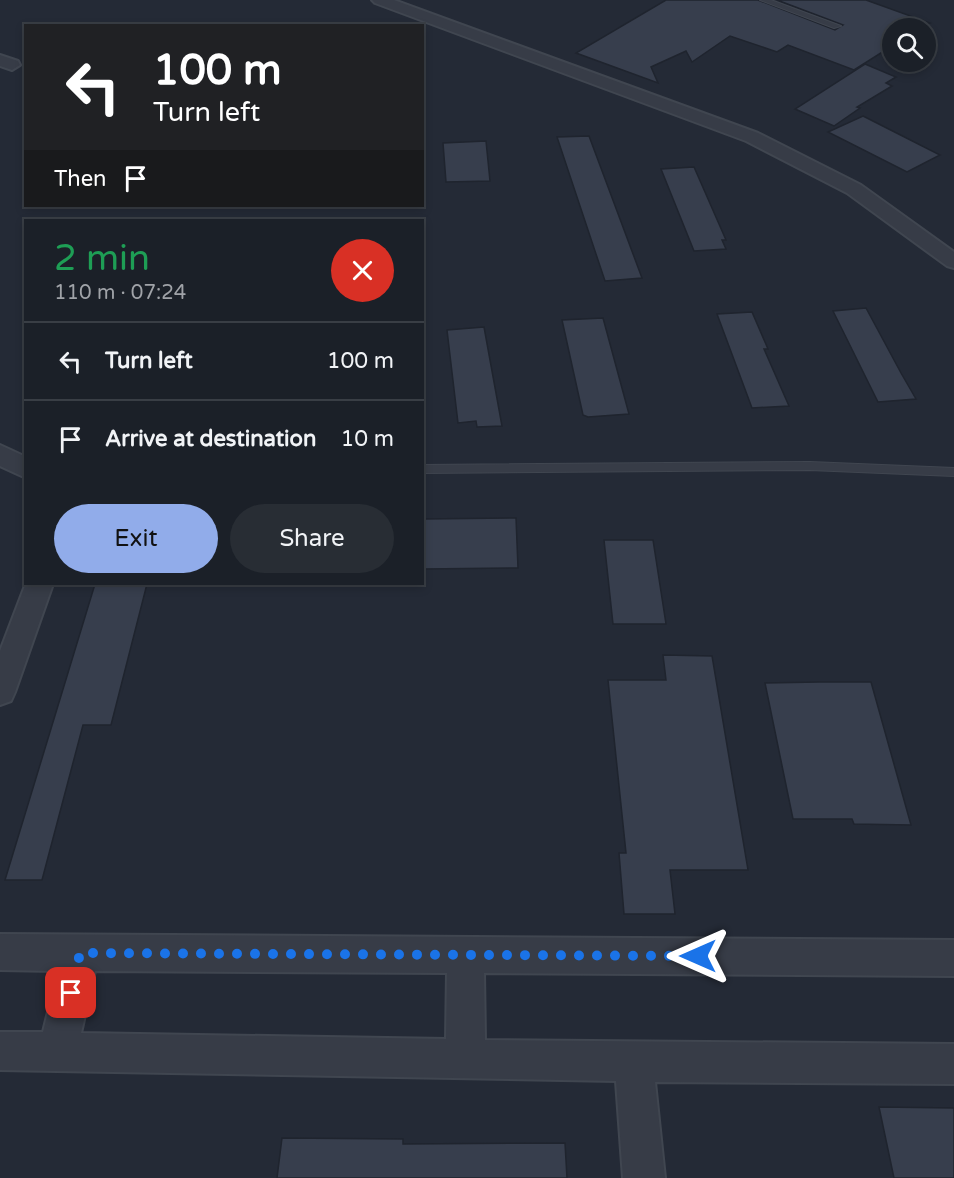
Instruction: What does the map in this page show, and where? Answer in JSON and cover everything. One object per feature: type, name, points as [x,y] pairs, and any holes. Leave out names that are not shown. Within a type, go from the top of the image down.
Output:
[{"type":"street","points":[[380,0],[752,137],[854,189],[954,262]]},
{"type":"street","points":[[0,454],[24,468]]},
{"type":"street","points":[[0,692],[39,585]]},
{"type":"street","points":[[0,952],[954,958]]},
{"type":"street","points":[[58,1053],[80,953]]},
{"type":"street","points":[[465,955],[466,1059]]},
{"type":"street","points":[[0,1051],[634,1062],[954,1064]]},
{"type":"street","points":[[634,1062],[644,1178]]},
{"type":"lane","points":[[764,0],[837,26]]},
{"type":"lane","points":[[424,470],[810,466],[954,472]]},
{"type":"building","points":[[666,0],[758,0],[835,30],[843,25],[777,0],[866,0],[916,18],[882,18],[882,52],[854,70],[788,45],[777,52],[730,36],[692,62],[686,51],[651,67],[658,83],[576,53]]},
{"type":"building","points":[[865,64],[896,77],[886,83],[892,86],[857,107],[860,108],[834,126],[795,109]]},
{"type":"building","points":[[863,116],[940,155],[907,172],[828,132]]},
{"type":"building","points":[[589,136],[642,278],[605,281],[557,137]]},
{"type":"building","points":[[486,141],[490,181],[446,182],[443,143]]},
{"type":"building","points":[[694,167],[726,240],[722,240],[726,249],[694,251],[661,169]]},
{"type":"building","points":[[866,308],[916,399],[878,402],[833,311]]},
{"type":"building","points":[[752,312],[768,349],[764,349],[789,406],[752,408],[717,314]]},
{"type":"building","points":[[603,318],[629,414],[588,417],[583,415],[562,320]]},
{"type":"building","points":[[484,327],[502,426],[477,427],[476,421],[458,423],[447,330]]},
{"type":"building","points":[[516,518],[518,568],[424,569],[424,519]]},
{"type":"building","points":[[604,540],[653,540],[666,624],[613,624]]},
{"type":"building","points":[[95,585],[147,585],[111,725],[83,725],[42,880],[5,880]]},
{"type":"building","points":[[663,655],[712,656],[748,870],[670,870],[675,914],[624,914],[619,853],[626,853],[608,680],[666,680]]},
{"type":"building","points":[[871,682],[911,825],[854,824],[852,819],[793,819],[765,683]]},
{"type":"building","points":[[879,1107],[954,1108],[954,1178],[894,1178]]},
{"type":"building","points":[[282,1138],[403,1139],[403,1144],[565,1143],[567,1178],[277,1178]]},
{"type":"route","points":[[71,993],[80,953],[698,956]]}]
